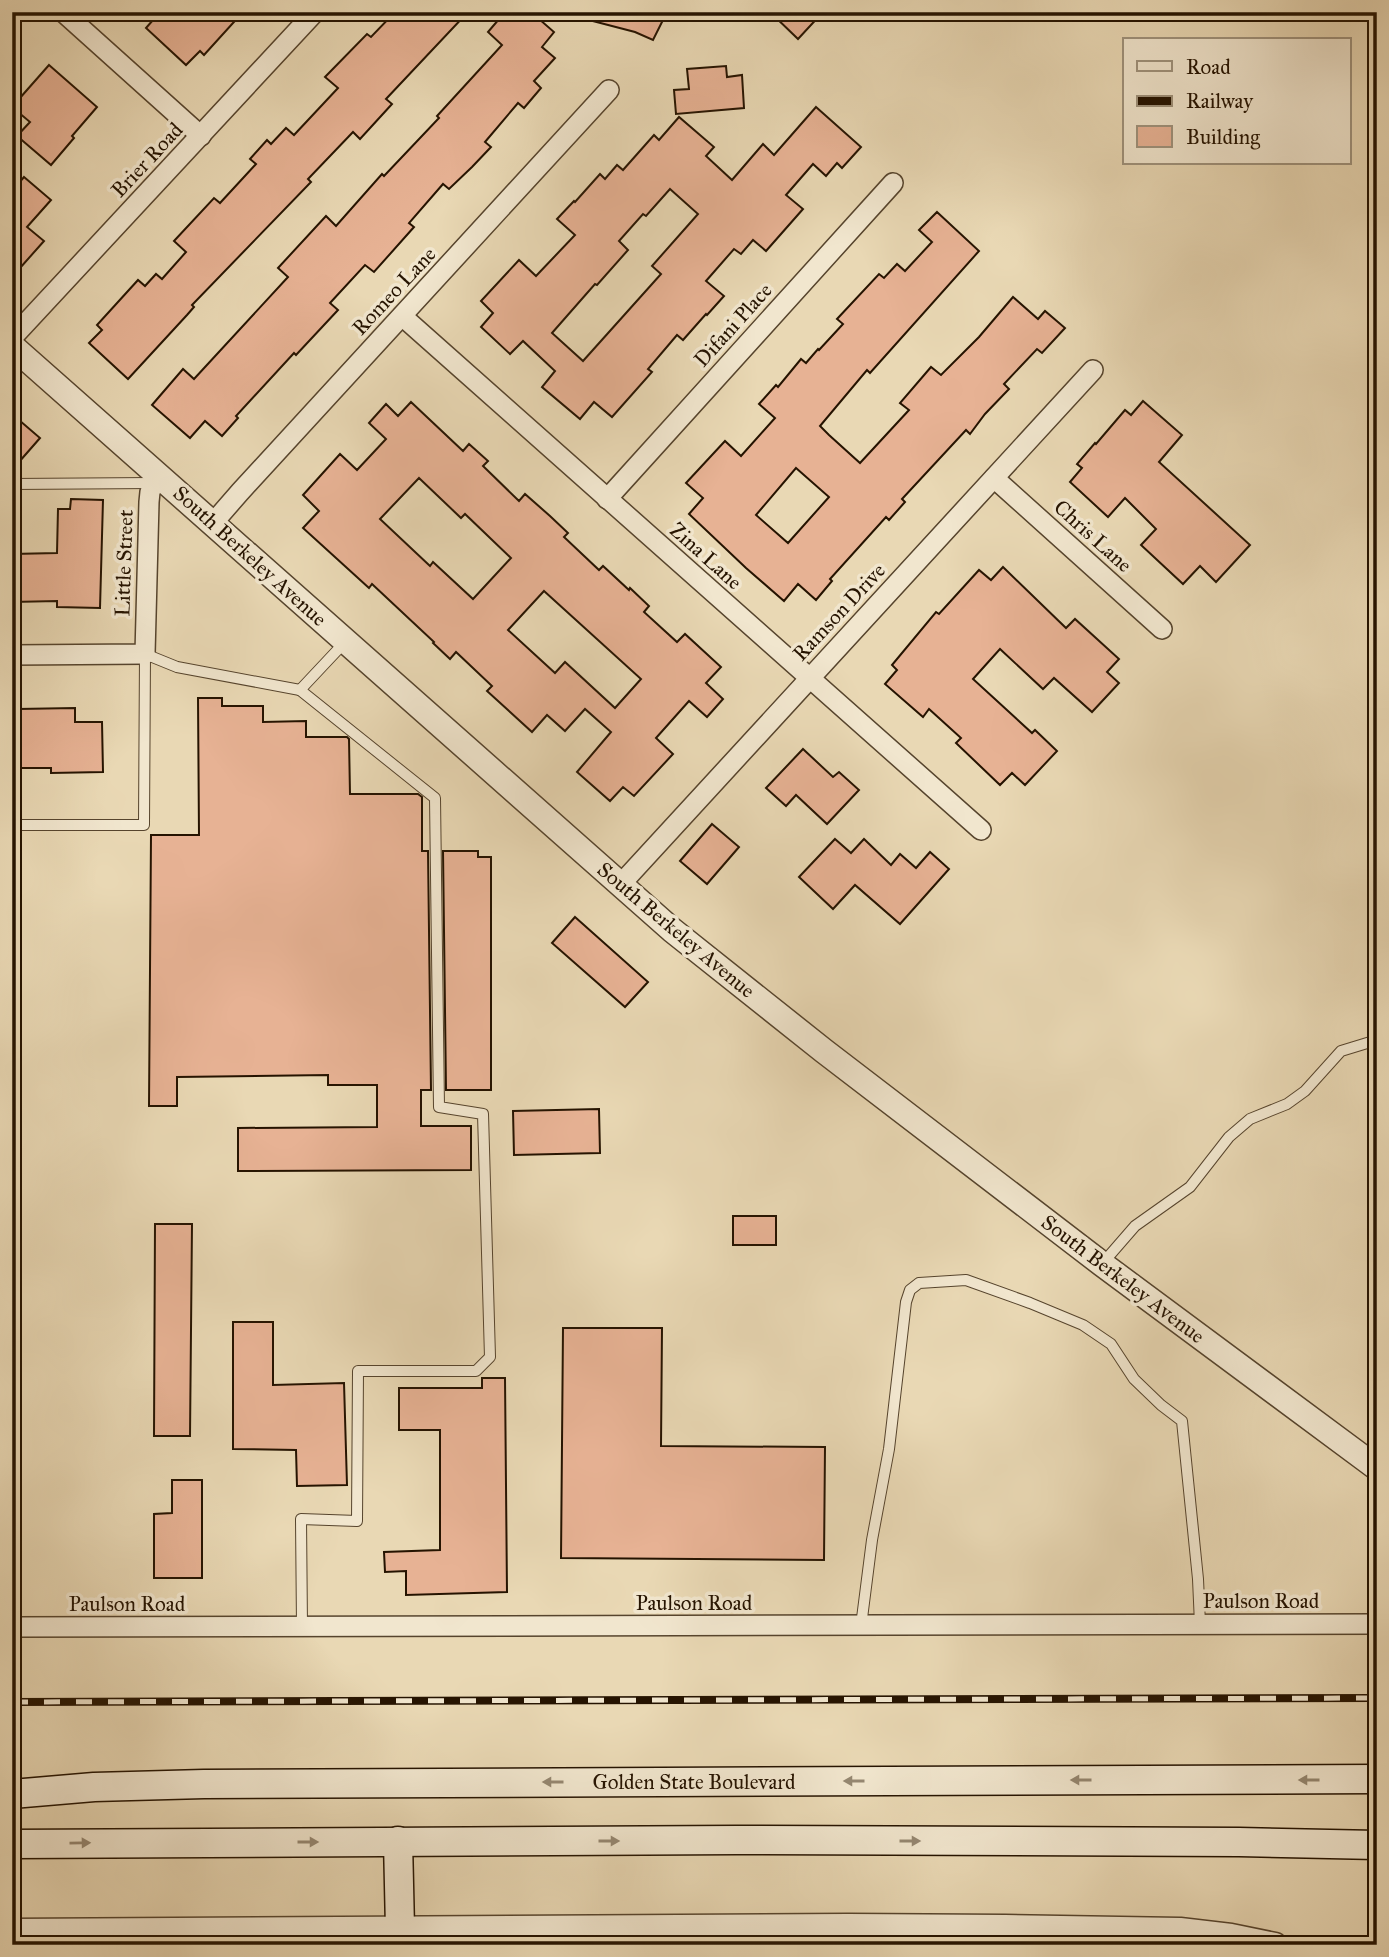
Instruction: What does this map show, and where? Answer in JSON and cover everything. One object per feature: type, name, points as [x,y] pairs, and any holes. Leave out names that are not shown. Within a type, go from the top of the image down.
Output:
[{"type":"main road","name":"Golden State Boulevard","points":[[12,1794],[94,1787],[204,1784],[1377,1779]]},
{"type":"main road","points":[[12,1844],[398,1841],[1239,1842],[1377,1845]]},
{"type":"main road","points":[[398,1841],[399,1933]]},
{"type":"street","points":[[63,12],[201,136]]},
{"type":"street","name":"Brier Road","points":[[12,338],[315,12]]},
{"type":"street","name":"Romeo Lane","points":[[214,523],[609,90]]},
{"type":"street","name":"Difani Place","points":[[607,499],[893,183]]},
{"type":"street","name":"Zina Lane","points":[[402,316],[981,831]]},
{"type":"street","name":"South Berkeley Avenue","points":[[12,346],[156,479],[214,523],[620,885],[728,976],[1102,1264],[1377,1468]]},
{"type":"street","name":"Ramson Drive","points":[[620,885],[1093,370]]},
{"type":"street","name":"Chris Lane","points":[[994,478],[1162,628]]},
{"type":"street","name":"Little Street","points":[[145,654],[149,502],[156,479]]},
{"type":"street","points":[[12,655],[145,654]]},
{"type":"street","name":"Paulson Road","points":[[12,1627],[1377,1624]]},
{"type":"street","points":[[12,1931],[848,1935],[892,1932],[1180,1930],[1275,1945]]},
{"type":"lane","points":[[12,484],[156,479]]},
{"type":"lane","points":[[300,690],[346,641]]},
{"type":"lane","points":[[12,825],[144,825],[145,654],[177,667],[300,690],[435,798],[439,1107],[483,1114],[490,1357],[476,1371],[358,1371],[356,1521],[301,1519],[302,1626]]},
{"type":"lane","points":[[1102,1264],[1135,1226],[1190,1187],[1229,1138],[1250,1119],[1287,1104],[1304,1091],[1341,1051],[1377,1040]]},
{"type":"lane","points":[[861,1626],[872,1540],[889,1449],[906,1302],[910,1290],[919,1283],[966,1280],[1072,1321],[1111,1343],[1134,1379],[1182,1421],[1187,1451],[1200,1624]]},
{"type":"building","points":[[160,12],[243,12],[204,55],[200,51],[186,65],[146,28]]},
{"type":"building","points":[[395,12],[468,12],[386,99],[392,104],[360,139],[353,132],[308,179],[311,182],[192,305],[194,307],[128,379],[89,343],[102,330],[97,325],[138,280],[145,286],[156,274],[162,279],[186,252],[174,241],[214,198],[220,203],[256,164],[250,159],[267,140],[271,144],[286,128],[294,135],[338,88],[325,77],[367,34],[371,37]]},
{"type":"building","points":[[505,12],[531,12],[554,32],[542,47],[555,58],[534,81],[541,88],[524,108],[518,103],[485,142],[491,147],[472,167],[449,189],[443,184],[409,223],[414,227],[374,272],[365,265],[330,303],[338,310],[236,416],[238,418],[222,436],[205,421],[190,438],[152,405],[183,369],[194,379],[288,277],[278,268],[326,216],[336,226],[382,174],[384,176],[439,118],[437,116],[502,45],[488,32]]},
{"type":"building","points":[[586,12],[667,12],[653,40],[635,32],[585,19]]},
{"type":"building","points":[[770,12],[823,12],[798,39]]},
{"type":"building","points":[[49,65],[97,107],[51,165],[17,136],[30,122],[12,107]]},
{"type":"building","points":[[726,66],[727,77],[742,75],[744,108],[676,114],[674,90],[689,89],[687,69]]},
{"type":"building","points":[[816,107],[861,147],[842,168],[837,163],[826,176],[813,164],[786,195],[803,209],[766,251],[753,240],[741,254],[734,249],[706,281],[724,296],[683,340],[677,335],[648,369],[652,372],[612,417],[594,402],[580,419],[542,387],[555,371],[523,341],[510,354],[481,327],[493,313],[481,301],[519,260],[536,276],[575,235],[557,219],[600,174],[605,179],[617,165],[623,170],[654,135],[659,140],[679,117],[714,147],[706,156],[732,180],[763,144],[774,155]],"holes":[[[670,189],[698,214],[652,266],[661,274],[583,361],[552,333],[628,250],[619,241]]]},
{"type":"building","points":[[24,177],[51,200],[27,227],[44,241],[12,277],[12,191]]},
{"type":"building","points":[[937,212],[979,251],[870,373],[867,370],[820,426],[860,463],[909,410],[900,403],[931,367],[941,375],[979,337],[1013,297],[1038,319],[1045,311],[1065,328],[1042,353],[1037,349],[1004,384],[1009,389],[970,434],[966,430],[902,499],[905,502],[889,520],[886,517],[830,579],[832,581],[816,600],[798,584],[784,601],[689,514],[703,498],[686,483],[725,441],[741,456],[775,418],[759,404],[776,385],[778,387],[801,359],[806,363],[843,324],[837,319],[879,274],[884,278],[897,264],[905,271],[932,242],[919,230]],"holes":[[[796,468],[829,497],[788,543],[756,515]]]},
{"type":"building","points":[[1143,401],[1182,435],[1159,462],[1250,545],[1216,582],[1200,566],[1183,584],[1141,545],[1156,529],[1125,498],[1108,517],[1070,482],[1082,468],[1077,464],[1095,443],[1125,410],[1131,415]]},
{"type":"building","points":[[411,402],[463,451],[469,444],[488,461],[483,466],[519,501],[525,494],[550,516],[568,533],[564,537],[599,570],[603,566],[649,606],[644,612],[677,642],[685,634],[721,667],[706,683],[723,699],[707,717],[689,701],[656,738],[673,754],[634,796],[623,787],[610,801],[577,772],[611,732],[585,709],[565,731],[547,715],[532,732],[487,691],[492,686],[456,652],[450,659],[372,584],[369,588],[303,528],[319,511],[303,495],[340,454],[357,470],[386,439],[369,423],[386,404],[398,416]],"holes":[[[419,478],[461,518],[465,514],[511,558],[473,599],[433,562],[430,566],[380,519]],[[544,591],[641,679],[615,708],[565,662],[555,673],[508,630]]]},
{"type":"building","points":[[12,414],[40,438],[12,470]]},
{"type":"building","points":[[71,499],[103,500],[100,608],[57,607],[57,601],[12,602],[12,554],[57,553],[58,509],[70,509]]},
{"type":"building","points":[[1003,567],[1066,628],[1075,619],[1119,659],[1107,672],[1119,683],[1092,712],[1054,678],[1043,689],[1000,649],[973,679],[1032,733],[1035,730],[1057,751],[1025,785],[1012,773],[1000,785],[956,743],[961,738],[929,709],[923,717],[885,684],[897,670],[892,665],[936,612],[939,614],[979,570],[991,580]]},
{"type":"building","points":[[198,698],[222,698],[222,706],[263,706],[263,722],[306,721],[306,737],[347,737],[350,794],[418,794],[422,797],[422,851],[428,851],[431,1090],[421,1090],[421,1126],[471,1126],[471,1170],[238,1171],[238,1128],[377,1127],[377,1085],[328,1085],[328,1075],[177,1077],[177,1106],[149,1106],[151,835],[199,835]]},
{"type":"building","points":[[75,708],[75,722],[102,722],[103,772],[51,773],[51,768],[12,768],[12,735],[18,735],[18,709]]},
{"type":"building","points":[[803,749],[833,777],[839,772],[859,790],[827,824],[796,795],[786,806],[766,788]]},
{"type":"building","points":[[712,824],[739,847],[707,884],[680,861]]},
{"type":"building","points":[[835,839],[851,853],[864,839],[891,865],[900,854],[916,868],[930,852],[949,869],[900,924],[855,885],[833,909],[799,877]]},
{"type":"building","points":[[443,851],[478,851],[478,857],[491,857],[491,1090],[446,1090]]},
{"type":"building","points":[[575,917],[648,982],[625,1007],[552,943]]},
{"type":"building","points":[[599,1109],[600,1153],[514,1155],[513,1111]]},
{"type":"building","points":[[733,1216],[776,1216],[776,1245],[733,1245]]},
{"type":"building","points":[[155,1224],[192,1224],[190,1436],[154,1436]]},
{"type":"building","points":[[233,1322],[273,1322],[273,1385],[344,1383],[347,1485],[297,1486],[296,1450],[233,1449]]},
{"type":"building","points":[[563,1328],[662,1328],[661,1446],[825,1447],[824,1560],[561,1558]]},
{"type":"building","points":[[482,1378],[505,1378],[507,1592],[406,1595],[406,1571],[385,1572],[384,1552],[440,1550],[440,1430],[399,1430],[399,1388],[482,1388]]},
{"type":"building","points":[[172,1480],[202,1480],[202,1578],[154,1578],[154,1514],[172,1513]]},
{"type":"railway","points":[[12,1702],[1377,1698]]}]
